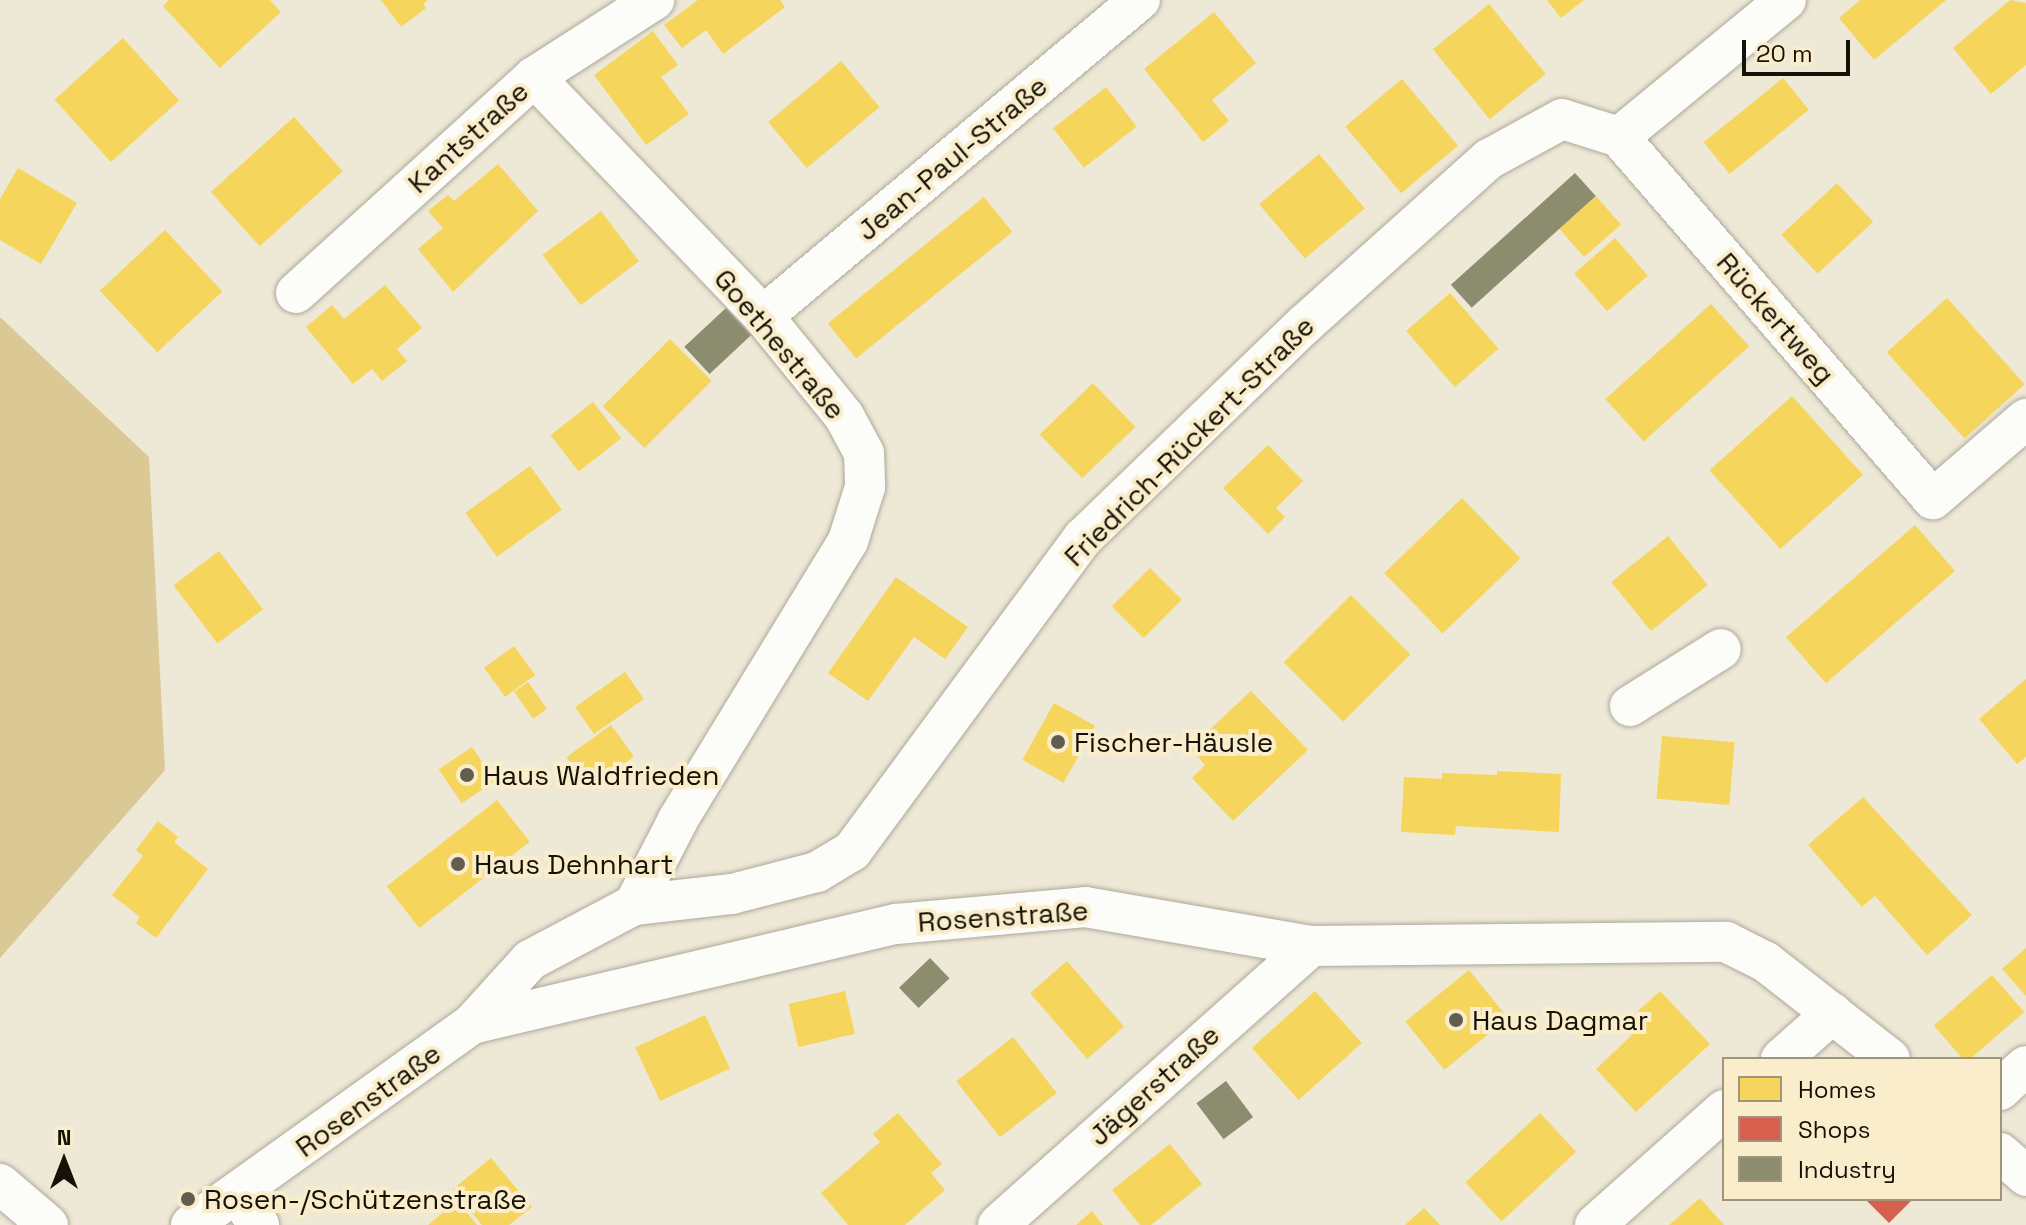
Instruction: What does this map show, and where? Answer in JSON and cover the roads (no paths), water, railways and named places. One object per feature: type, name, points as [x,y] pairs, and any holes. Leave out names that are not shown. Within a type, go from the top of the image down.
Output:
[{"type":"street","name":"Kantstraße","points":[[296,293],[534,77],[654,0]]},
{"type":"street","name":"Jean-Paul-Straße","points":[[763,316],[1140,0]]},
{"type":"street","points":[[1619,137],[1786,0]]},
{"type":"street","name":"Goethestraße","points":[[534,77],[763,316],[844,416],[864,453],[865,487],[848,541],[678,820],[634,905]]},
{"type":"street","name":"Friedrich-Rückert-Straße","points":[[472,1024],[530,960],[634,905],[732,894],[817,872],[852,851],[1083,538],[1306,323],[1489,159],[1562,119],[1619,137]]},
{"type":"street","name":"Rückertweg","points":[[1619,137],[1933,499],[2026,419]]},
{"type":"street","points":[[1630,706],[1721,649]]},
{"type":"street","name":"Rosenstraße","points":[[191,1225],[249,1210],[472,1024],[896,924],[1085,907],[1311,946],[1726,942],[1766,962],[1888,1057]]},
{"type":"street","name":"Jägerstraße","points":[[998,1225],[1311,946]]},
{"type":"street","points":[[1783,1057],[1833,1013]]},
{"type":"street","points":[[2002,1088],[2026,1066]]},
{"type":"street","points":[[1595,1225],[1722,1112]]},
{"type":"street","points":[[2002,1155],[2026,1176]]},
{"type":"street","points":[[0,1184],[48,1225]]},
{"type":"place","name":"Fischer-Häusle","points":[[1058,742]]},
{"type":"place","name":"Haus Waldfrieden","points":[[467,775]]},
{"type":"place","name":"Haus Dehnhart","points":[[458,864]]},
{"type":"place","name":"Haus Dagmar","points":[[1456,1020]]},
{"type":"place","name":"Rosen-/Schützenstraße","points":[[188,1199]]}]
